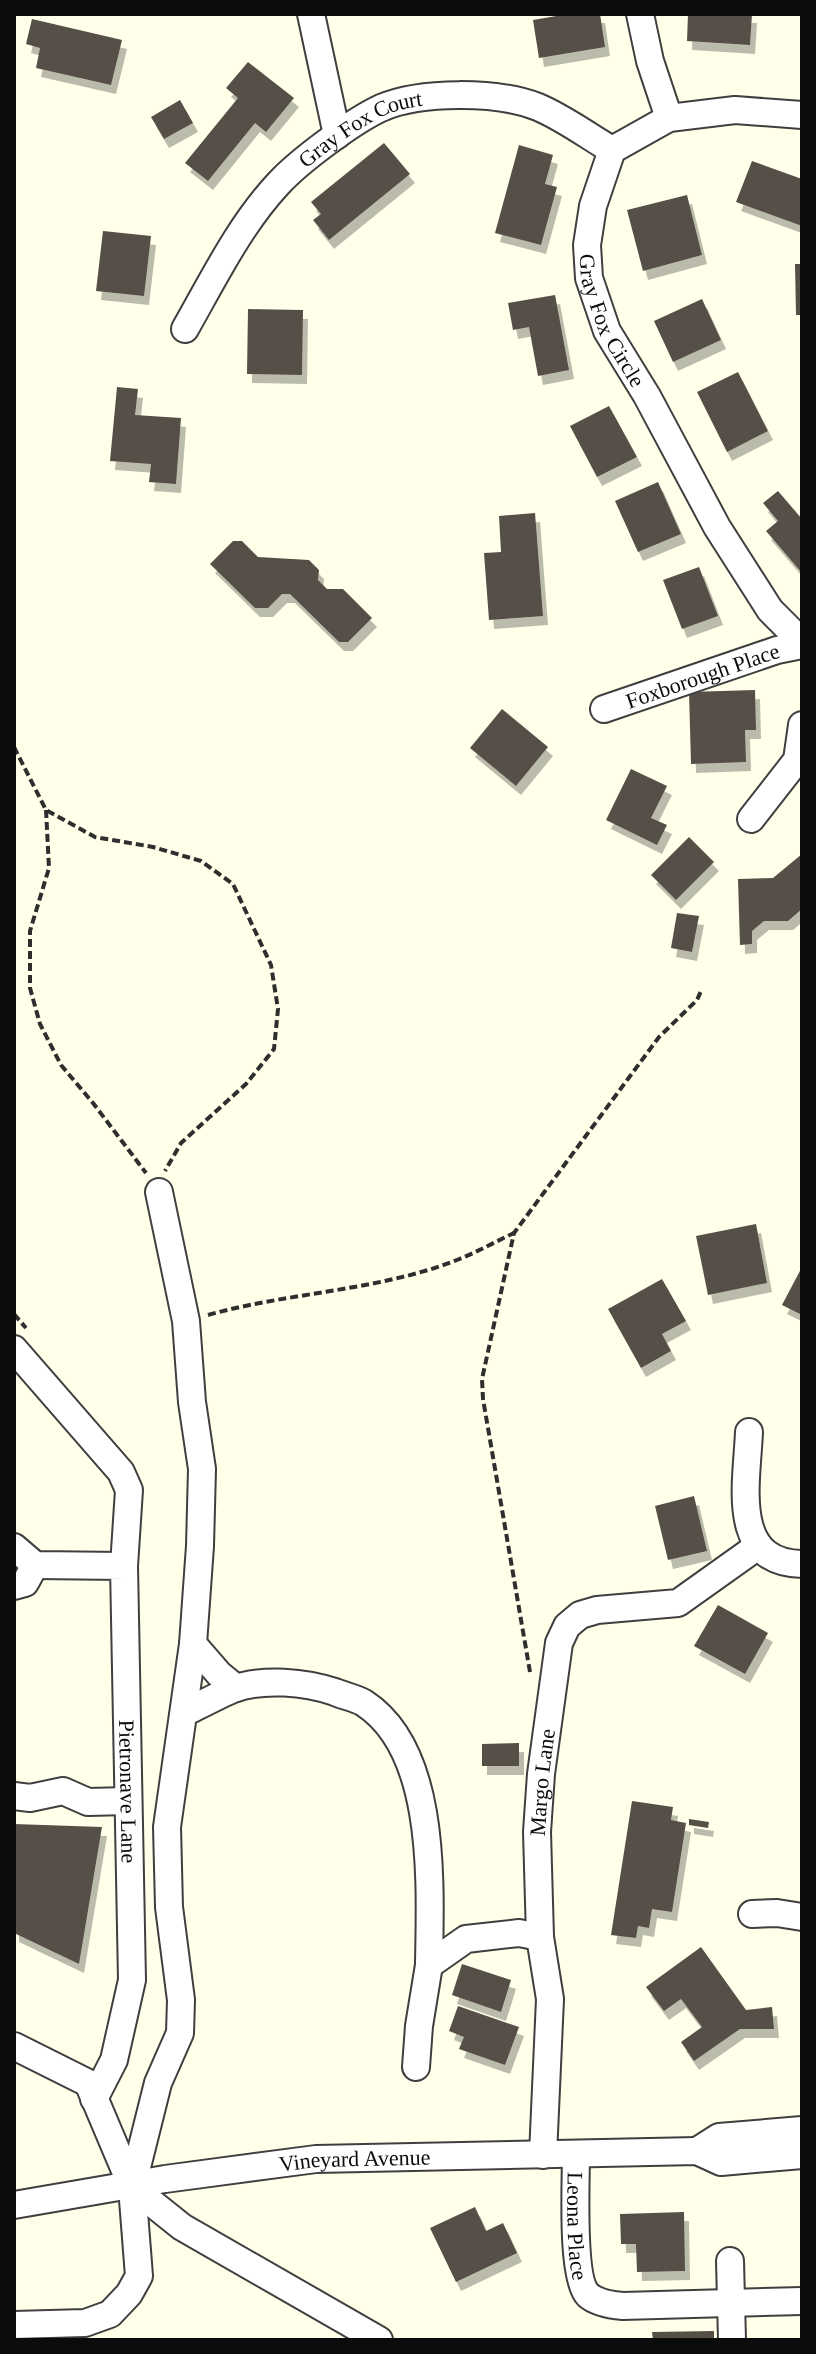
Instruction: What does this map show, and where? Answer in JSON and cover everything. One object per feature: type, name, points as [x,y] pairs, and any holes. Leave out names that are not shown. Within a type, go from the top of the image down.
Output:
[{"type":"street","points":[[311,14],[337,135]]},
{"type":"street","points":[[640,14],[650,61],[669,118]]},
{"type":"street","name":"Gray Fox Court","points":[[185,329],[236,241],[278,183],[337,135],[383,108],[440,95],[488,97],[537,107],[612,150]]},
{"type":"street","points":[[612,150],[669,118],[735,110],[802,115]]},
{"type":"street","name":"Gray Fox Circle","points":[[612,150],[593,206],[587,245],[589,278],[607,331],[647,396],[717,527],[770,610],[802,644]]},
{"type":"street","name":"Foxborough Place","points":[[604,709],[802,644]]},
{"type":"street","points":[[751,819],[797,760],[802,725]]},
{"type":"street","points":[[14,2325],[85,2323],[110,2314],[129,2294],[139,2276],[132,2187],[158,2083],[180,2033],[181,2000],[169,1907],[167,1827],[193,1644],[202,1469],[192,1402],[186,1321],[178,1271],[159,1192]]},
{"type":"street","name":"Pietronave Lane","points":[[14,1349],[121,1472],[129,1490],[124,1566],[132,1980],[114,2060],[94,2099]]},
{"type":"street","points":[[749,1432],[747,1522],[762,1552],[779,1562],[802,1564]]},
{"type":"street","name":"Margo Lane","points":[[543,2155],[550,1999],[540,1937],[537,1832],[541,1774],[559,1643],[567,1626],[580,1615],[597,1610],[678,1603],[758,1546]]},
{"type":"street","points":[[14,1547],[35,1565],[124,1566]]},
{"type":"street","points":[[14,1586],[25,1583],[35,1565]]},
{"type":"street","points":[[193,1644],[236,1688]]},
{"type":"street","points":[[184,1713],[236,1688],[267,1683],[313,1685],[363,1703],[391,1730],[411,1767],[423,1814],[429,1858],[429,1965],[416,2067]]},
{"type":"street","points":[[14,1796],[30,1798],[63,1791],[88,1802],[128,1801]]},
{"type":"street","points":[[752,1914],[777,1913],[802,1917]]},
{"type":"street","points":[[429,1965],[466,1939],[519,1933],[540,1937]]},
{"type":"street","points":[[14,2046],[88,2083],[132,2187],[182,2227],[379,2340]]},
{"type":"street","name":"Vineyard Avenue","points":[[697,2151],[719,2137],[802,2130]]},
{"type":"street","name":"Vineyard Avenue","points":[[14,2205],[165,2179],[316,2159],[697,2151],[721,2162],[802,2155]]},
{"type":"street","name":"Leona Place","points":[[576,2154],[577,2268],[586,2293],[608,2305],[623,2306],[802,2301]]},
{"type":"street","points":[[730,2261],[732,2340]]},
{"type":"path","points":[[14,747],[46,810],[49,868],[30,931],[30,988],[40,1024],[61,1065],[121,1138],[159,1192]]},
{"type":"path","points":[[46,810],[95,837],[153,847],[201,861],[233,884],[271,965],[278,1009],[274,1049],[246,1084],[181,1143],[166,1168],[159,1192]]},
{"type":"path","points":[[531,1677],[482,1379],[514,1233],[659,1037],[697,1000],[701,991]]},
{"type":"path","points":[[186,1321],[237,1307],[395,1278],[457,1260],[514,1233]]},
{"type":"building","points":[[568,14],[600,14],[605,47],[539,58],[533,20]]},
{"type":"building","points":[[688,14],[752,14],[750,45],[687,41]]},
{"type":"building","points":[[32,19],[122,40],[111,85],[36,68],[40,48],[26,44]]},
{"type":"building","points":[[248,62],[294,98],[266,132],[255,123],[208,181],[185,163],[238,98],[226,88]]},
{"type":"building","points":[[180,100],[193,123],[164,139],[151,117]]},
{"type":"building","points":[[384,143],[410,174],[329,240],[313,220],[321,214],[311,202]]},
{"type":"building","points":[[519,145],[553,155],[545,184],[557,187],[541,245],[495,233]]},
{"type":"building","points":[[752,161],[802,179],[802,226],[736,202]]},
{"type":"building","points":[[687,195],[702,255],[643,271],[627,210]]},
{"type":"building","points":[[103,231],[151,236],[144,296],[96,291]]},
{"type":"building","points":[[795,264],[802,264],[802,315],[796,315]]},
{"type":"building","points":[[555,295],[569,370],[538,376],[529,327],[513,330],[508,303]]},
{"type":"building","points":[[702,299],[721,340],[673,362],[654,321]]},
{"type":"building","points":[[248,309],[303,310],[302,375],[247,374]]},
{"type":"building","points":[[738,372],[768,431],[727,452],[697,392]]},
{"type":"building","points":[[117,387],[138,389],[135,415],[181,418],[176,484],[149,482],[151,464],[110,461]]},
{"type":"building","points":[[609,406],[637,457],[597,477],[570,426]]},
{"type":"building","points":[[658,482],[681,534],[638,552],[615,501]]},
{"type":"building","points":[[778,491],[802,519],[802,573],[766,531],[778,521],[763,503]]},
{"type":"building","points":[[535,513],[543,616],[489,620],[484,553],[501,552],[499,516]]},
{"type":"building","points":[[233,541],[242,541],[258,557],[309,560],[319,570],[318,580],[327,589],[343,589],[372,618],[348,642],[339,642],[290,594],[282,594],[268,608],[255,608],[210,564]]},
{"type":"building","points":[[699,567],[718,616],[682,629],[663,580]]},
{"type":"building","points":[[755,690],[756,730],[745,730],[746,762],[691,764],[689,692]]},
{"type":"building","points":[[502,709],[548,747],[516,786],[470,748]]},
{"type":"building","points":[[631,769],[667,786],[651,818],[667,825],[657,845],[606,820]]},
{"type":"building","points":[[689,837],[714,862],[676,900],[651,875]]},
{"type":"building","points":[[802,854],[802,909],[788,921],[764,921],[752,931],[752,944],[740,945],[738,879],[773,878]]},
{"type":"building","points":[[677,913],[699,916],[692,952],[671,948]]},
{"type":"building","points":[[756,1224],[767,1283],[708,1295],[696,1236]]},
{"type":"building","points":[[802,1267],[802,1315],[782,1305]]},
{"type":"building","points":[[662,1279],[686,1321],[662,1334],[671,1351],[641,1368],[608,1309]]},
{"type":"building","points":[[694,1496],[707,1551],[668,1560],[655,1506]]},
{"type":"building","points":[[718,1605],[768,1633],[745,1674],[694,1646]]},
{"type":"building","points":[[519,1743],[519,1766],[482,1766],[482,1744]]},
{"type":"building","points":[[632,1801],[673,1807],[671,1820],[686,1823],[672,1912],[652,1909],[649,1928],[638,1926],[636,1938],[611,1935]]},
{"type":"building","points":[[689,1819],[709,1822],[708,1828],[689,1825]]},
{"type":"building","points":[[14,1824],[102,1827],[79,1964],[14,1933]]},
{"type":"building","points":[[701,1947],[746,2010],[772,2007],[774,2029],[740,2029],[694,2061],[681,2042],[702,2027],[681,1999],[664,2011],[646,1987]]},
{"type":"building","points":[[462,1964],[511,1980],[501,2012],[452,1995]]},
{"type":"building","points":[[458,2006],[519,2027],[505,2065],[459,2049],[464,2037],[449,2031]]},
{"type":"building","points":[[475,2207],[486,2231],[503,2223],[517,2253],[456,2282],[430,2228]]},
{"type":"building","points":[[684,2212],[685,2271],[637,2272],[636,2244],[621,2244],[620,2214]]},
{"type":"building","points":[[714,2331],[714,2340],[653,2340],[652,2332]]}]
